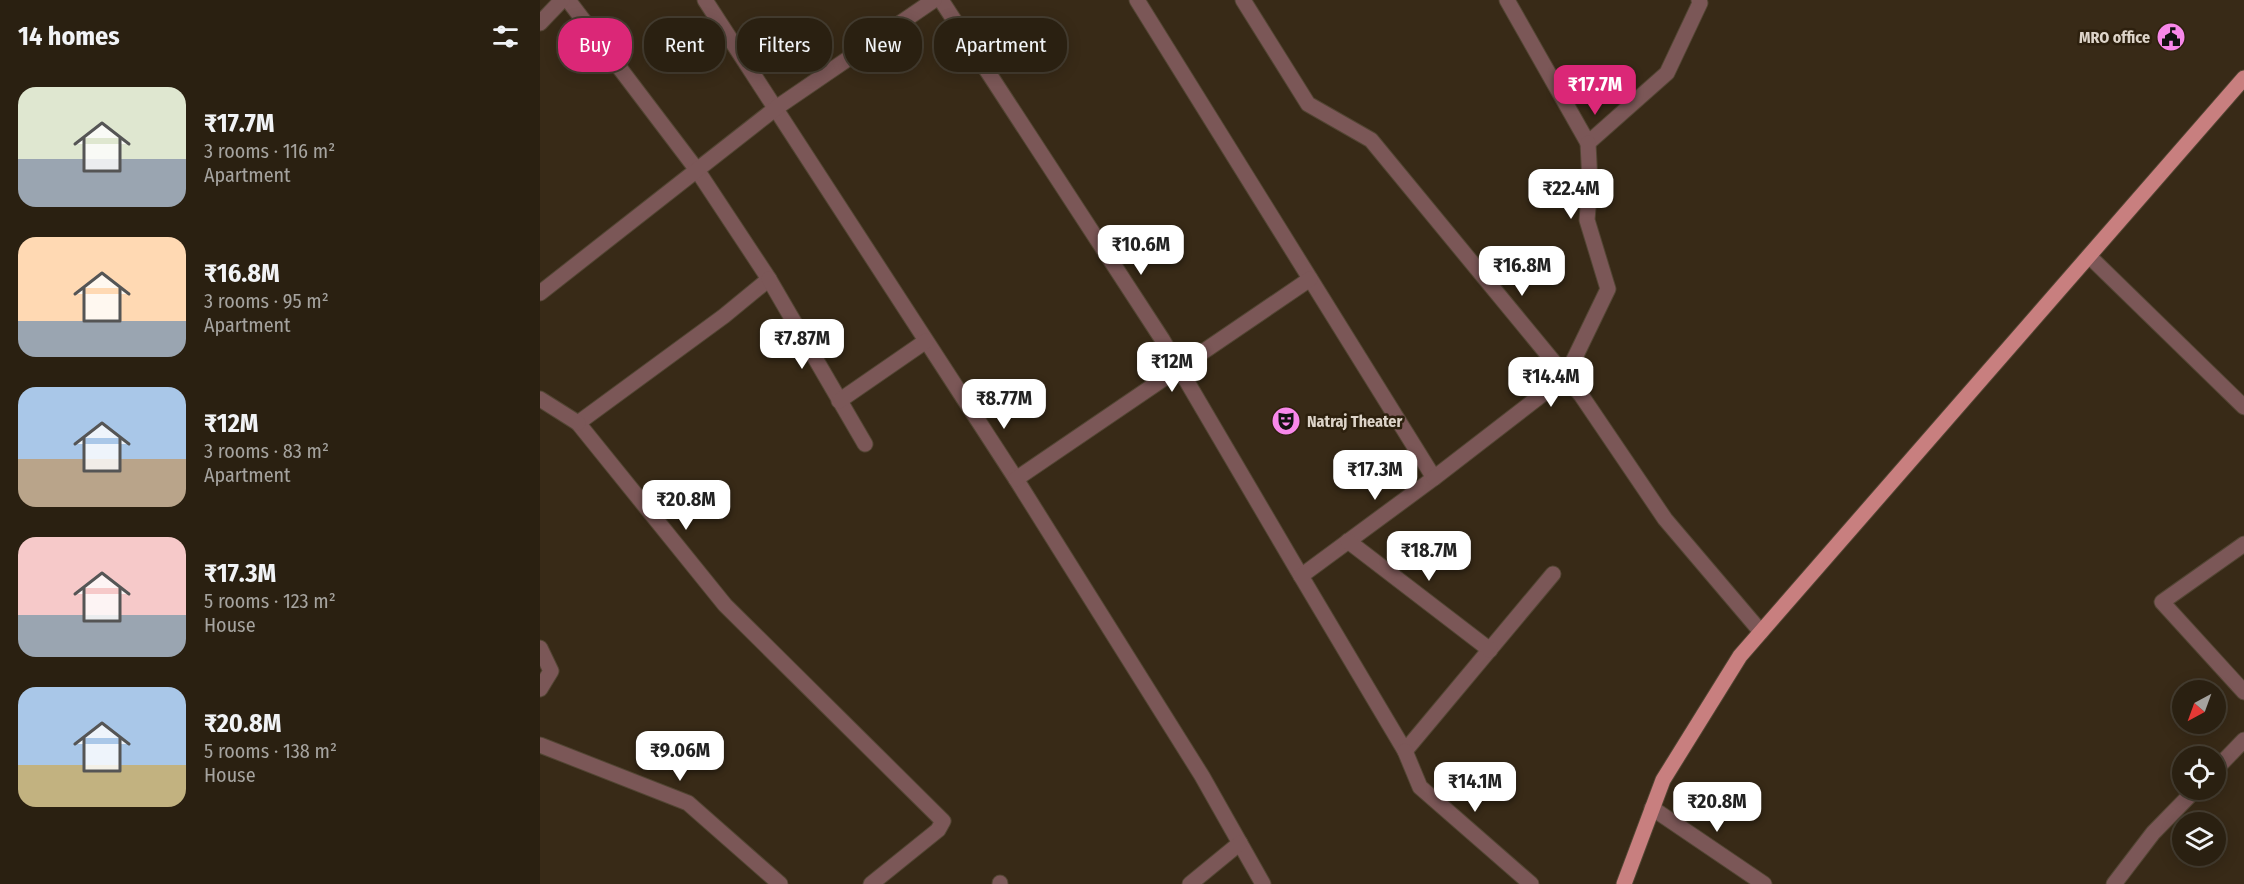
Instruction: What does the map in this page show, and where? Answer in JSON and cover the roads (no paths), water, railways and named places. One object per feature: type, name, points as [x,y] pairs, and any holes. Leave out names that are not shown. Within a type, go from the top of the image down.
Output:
[{"type":"main road","points":[[1624,884],[1663,780],[1740,656],[2244,78]]},
{"type":"street","points":[[540,23],[562,0]]},
{"type":"street","points":[[568,0],[697,170],[769,279],[865,444]]},
{"type":"street","points":[[705,0],[1016,479],[1202,776],[1263,884]]},
{"type":"street","points":[[540,293],[776,108],[934,0]]},
{"type":"street","points":[[941,0],[1179,368],[1405,751],[1420,787],[1531,884]]},
{"type":"street","points":[[1137,0],[1434,478]]},
{"type":"street","points":[[1243,0],[1308,105],[1371,140],[1566,376],[1665,519],[1761,632]]},
{"type":"street","points":[[1301,576],[1434,478],[1566,376],[1608,289],[1587,220],[1590,183],[1588,143],[1507,0]]},
{"type":"street","points":[[1588,143],[1667,73],[1700,3],[1699,0]]},
{"type":"street","points":[[2089,255],[2244,406]]},
{"type":"street","points":[[578,423],[724,316],[769,279]]},
{"type":"street","points":[[1016,479],[1310,279]]},
{"type":"street","points":[[839,401],[926,341]]},
{"type":"street","points":[[540,399],[578,423],[725,605],[943,821],[938,830],[871,884]]},
{"type":"street","points":[[1348,541],[1490,650]]},
{"type":"street","points":[[2244,544],[2162,602],[2244,692]]},
{"type":"street","points":[[1405,751],[1553,574]]},
{"type":"street","points":[[540,648],[551,671],[540,690]]},
{"type":"street","points":[[2226,759],[2244,740]]},
{"type":"street","points":[[540,745],[688,803],[780,884]]},
{"type":"street","points":[[2114,884],[2152,833],[2185,800]]},
{"type":"street","points":[[1652,808],[1764,884]]},
{"type":"street","points":[[1190,884],[1240,843]]},
{"type":"place","name":"MRO office","points":[[2171,37]]},
{"type":"place","name":"Natraj Theater","points":[[1286,421]]}]
